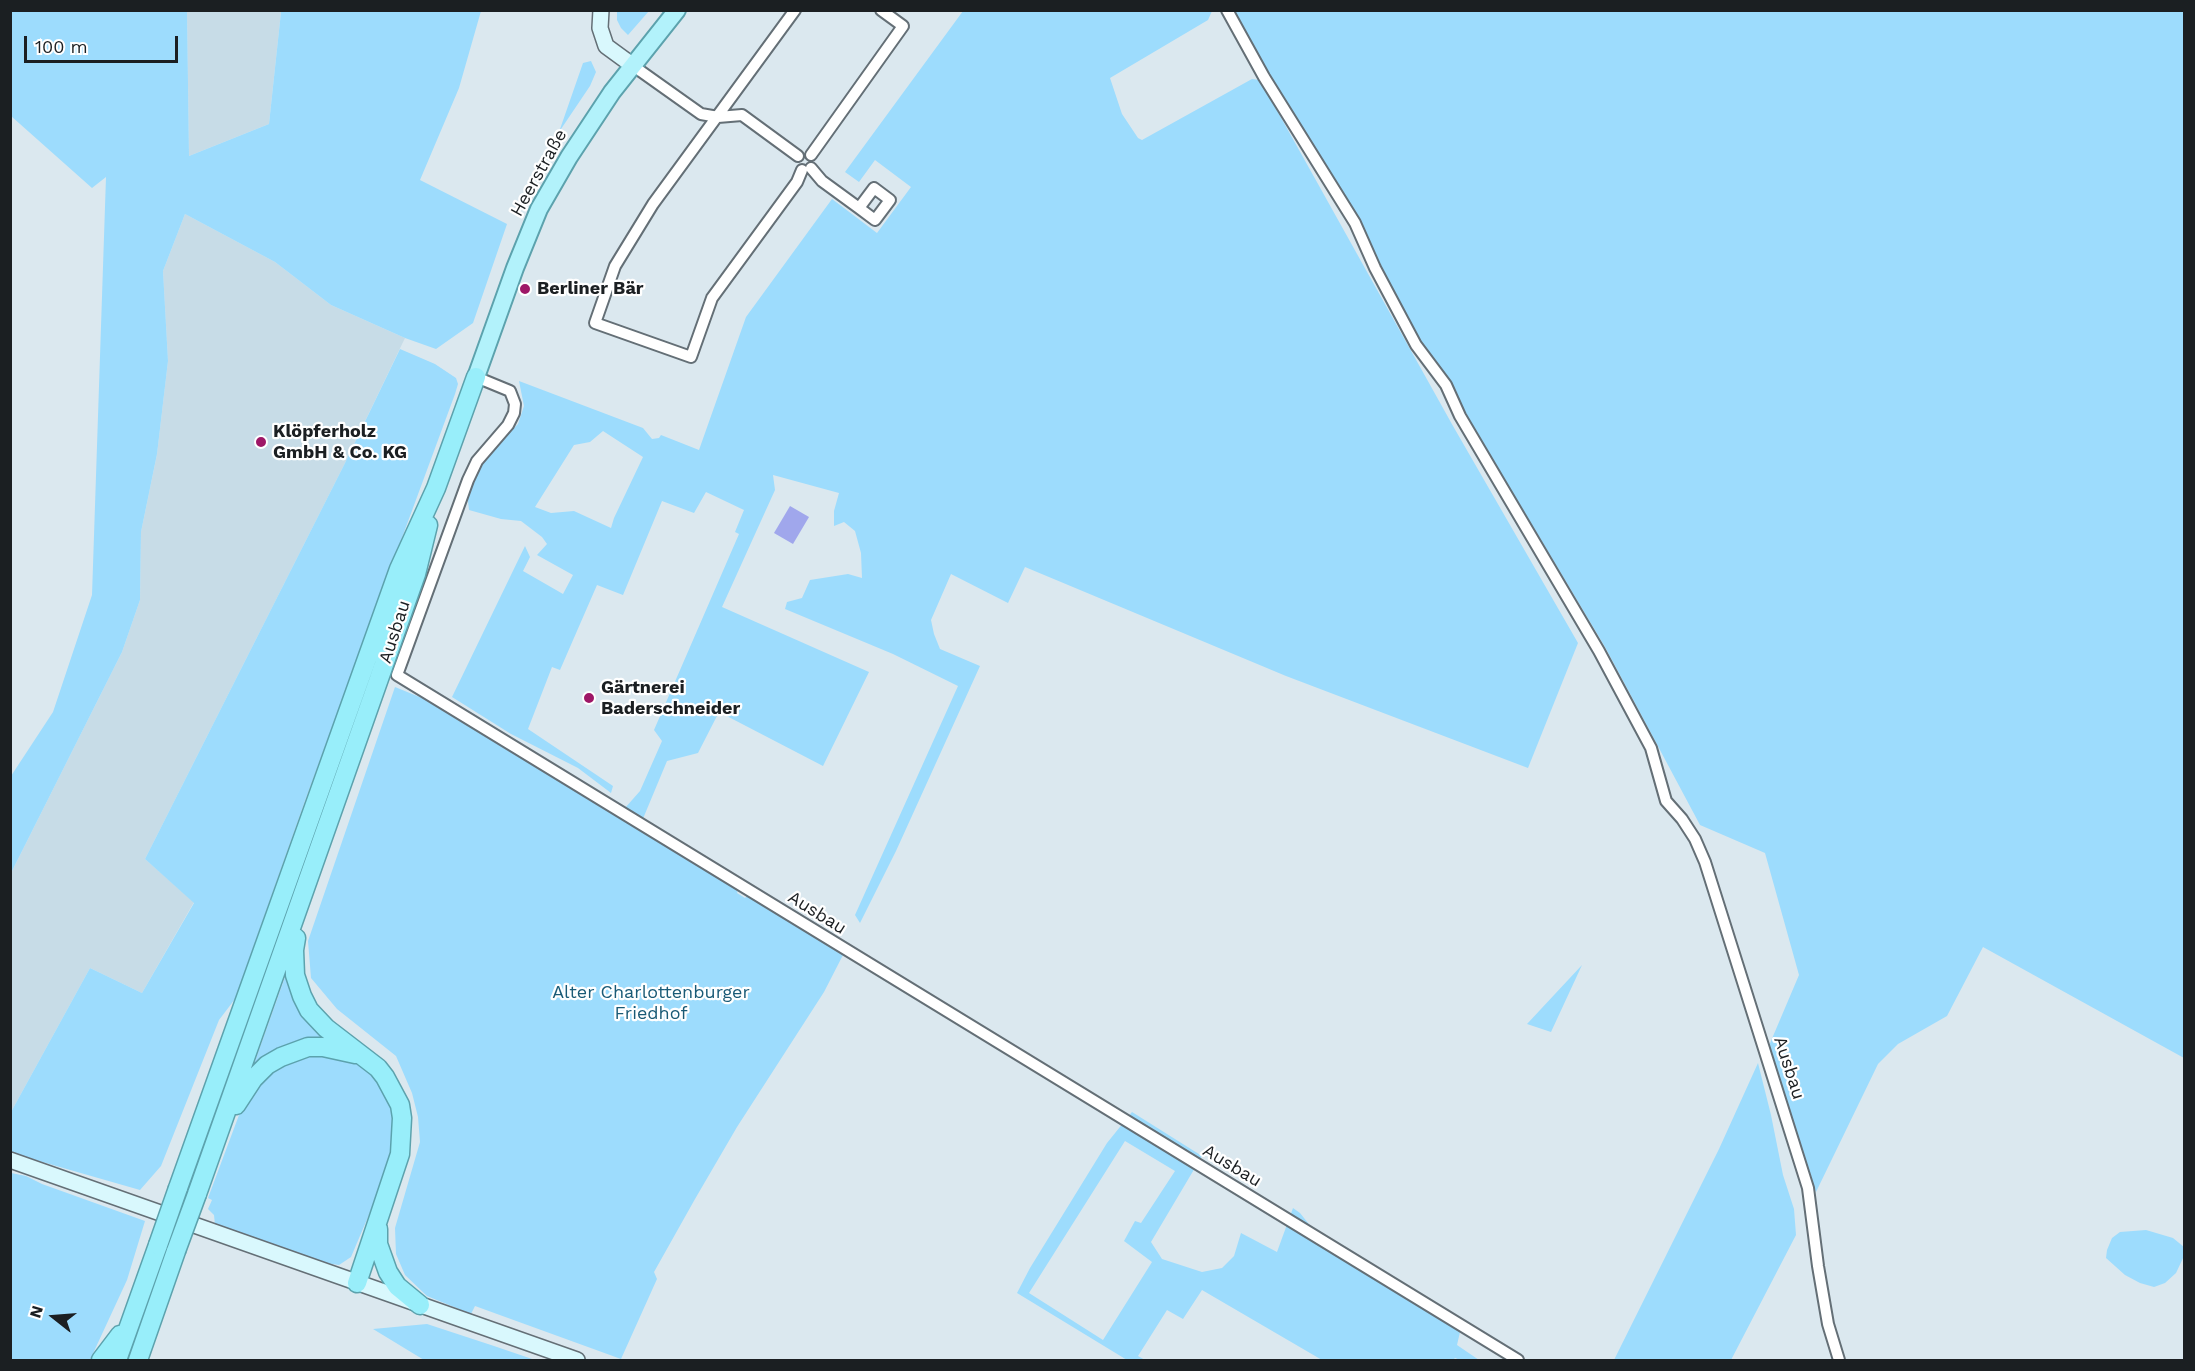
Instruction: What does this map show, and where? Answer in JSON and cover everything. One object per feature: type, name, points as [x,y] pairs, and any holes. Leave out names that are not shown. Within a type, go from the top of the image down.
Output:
[{"type":"highway","points":[[117,1360],[399,569],[436,488],[477,377]]},
{"type":"highway","points":[[138,1360],[416,574],[436,488]]},
{"type":"highway","points":[[312,872],[294,950],[298,986],[315,1017],[378,1068],[390,1084],[400,1105],[402,1118],[400,1154],[357,1283]]},
{"type":"highway","points":[[211,1154],[244,1092],[267,1065],[308,1047],[323,1047],[366,1059]]},
{"type":"highway","points":[[380,1218],[378,1244],[384,1264],[397,1286],[420,1305]]},
{"type":"highway","points":[[101,1360],[135,1310]]},
{"type":"main road","points":[[601,10],[600,28],[606,46],[632,65]]},
{"type":"main road","name":"Heerstraße","points":[[477,377],[515,267],[539,209],[568,157],[632,65],[677,10]]},
{"type":"main road","points":[[10,1160],[577,1360]]},
{"type":"street","points":[[795,10],[653,204],[615,266],[595,324],[691,357],[712,298],[806,169],[814,161],[811,155],[804,153],[798,156],[796,164],[806,169],[859,208]]},
{"type":"street","points":[[811,155],[903,26],[881,10]]},
{"type":"street","name":"Ausbau","points":[[1227,10],[1264,77],[1355,223],[1375,268],[1416,345],[1446,385],[1460,416],[1599,651],[1651,748],[1666,801],[1695,839],[1705,862],[1808,1188],[1828,1324],[1839,1360]]},
{"type":"street","points":[[632,65],[701,114],[718,117],[742,115],[798,156]]},
{"type":"street","name":"Ausbau","points":[[477,377],[510,391],[513,397],[514,413],[508,425],[477,461],[468,480],[408,638],[397,675],[1518,1360]]},
{"type":"shaded area","points":[[187,11],[288,11],[281,12],[269,124],[189,156]]},
{"type":"shaded area","points":[[185,214],[275,262],[331,305],[405,338],[344,465],[145,859],[194,902],[142,993],[90,968],[11,1112],[11,873],[122,652],[140,600],[141,532],[157,454],[168,361],[163,271]]},
{"type":"shaded area","points":[[790,506],[809,517],[793,544],[774,533]]},
{"type":"green space","points":[[288,10],[481,11],[459,88],[420,180],[507,224],[473,323],[436,349],[405,338],[331,305],[275,262],[185,214],[163,271],[168,361],[157,454],[141,532],[140,600],[122,652],[11,873],[11,776],[53,712],[92,595],[106,177],[92,188],[11,116],[11,11],[187,11],[189,156],[269,124],[281,12]]},
{"type":"green space","points":[[617,10],[649,11],[628,35],[617,20]]},
{"type":"green space","points":[[963,11],[1212,11],[1208,20],[1110,78],[1122,114],[1138,138],[1142,140],[1252,79],[1260,80],[1453,426],[1578,643],[1528,768],[1286,676],[1025,567],[1008,603],[951,574],[931,620],[934,634],[940,649],[980,666],[896,851],[860,923],[855,915],[958,686],[893,654],[785,609],[787,602],[802,598],[810,580],[848,574],[862,578],[861,553],[855,531],[844,522],[834,526],[834,511],[839,493],[773,475],[775,490],[722,607],[869,672],[823,766],[719,712],[698,753],[667,761],[642,821],[625,808],[640,791],[662,741],[654,730],[739,534],[735,532],[744,510],[706,492],[694,513],[662,501],[623,595],[597,585],[560,670],[552,667],[528,729],[613,786],[611,793],[578,768],[511,734],[452,697],[525,546],[530,557],[523,571],[563,594],[573,575],[537,555],[547,544],[542,537],[521,521],[501,519],[469,510],[467,492],[475,476],[489,453],[518,424],[524,406],[519,381],[643,428],[652,439],[659,438],[661,435],[699,450],[746,317],[832,199],[877,233],[911,187],[875,160],[859,182],[845,172]],"holes":[[[603,431],[643,457],[611,528],[574,511],[551,513],[535,507],[574,445],[590,442]]]},
{"type":"green space","points":[[1231,11],[2184,11],[2184,1058],[1983,947],[1947,1016],[1898,1044],[1878,1064],[1816,1192],[1808,1174],[1768,1048],[1799,975],[1765,853],[1700,825],[1605,647],[1448,384],[1418,342],[1295,119]]},
{"type":"green space","points":[[591,61],[596,72],[590,86],[559,132],[583,63]]},
{"type":"green space","points":[[400,349],[435,364],[456,378],[458,384],[235,999],[219,1020],[161,1166],[140,1190],[11,1153],[11,1112],[90,968],[142,993],[194,903],[145,859]]},
{"type":"green space","name":"Alter Charlottenburger Friedhof","points":[[395,687],[422,698],[738,890],[737,893],[745,898],[747,896],[843,955],[824,992],[737,1127],[654,1272],[657,1279],[621,1359],[475,1306],[471,1314],[427,1296],[405,1275],[396,1254],[395,1228],[420,1142],[418,1117],[412,1093],[396,1056],[337,1009],[311,978],[308,941]]},
{"type":"green space","points":[[290,963],[292,983],[342,1044],[256,1069],[254,1064]]},
{"type":"green space","points":[[1582,965],[1551,1032],[1527,1024]]},
{"type":"green space","points":[[307,1052],[356,1060],[371,1070],[392,1102],[395,1141],[385,1177],[351,1257],[339,1265],[325,1263],[215,1225],[214,1215],[208,1209],[212,1200],[208,1198],[242,1107],[263,1075]]},
{"type":"green space","points":[[1758,1063],[1783,1175],[1794,1209],[1796,1235],[1731,1360],[1614,1360],[1719,1149]]},
{"type":"green space","points":[[1132,1112],[1202,1156],[1151,1242],[1162,1259],[1202,1272],[1222,1268],[1234,1256],[1241,1233],[1277,1252],[1293,1208],[1312,1228],[1373,1265],[1377,1279],[1460,1332],[1457,1345],[1479,1360],[1455,1358],[1453,1360],[1322,1360],[1202,1290],[1183,1319],[1167,1310],[1138,1356],[1145,1360],[1127,1360],[1017,1293],[1107,1143]],"holes":[[[1125,1141],[1175,1171],[1141,1223],[1135,1221],[1124,1241],[1152,1262],[1103,1340],[1029,1293]]]},
{"type":"green space","points":[[11,1173],[26,1176],[42,1184],[145,1221],[127,1280],[90,1360],[11,1360]]},
{"type":"green space","points":[[2146,1230],[2173,1238],[2184,1247],[2184,1256],[2176,1273],[2165,1283],[2154,1287],[2125,1275],[2106,1258],[2112,1238],[2120,1232]]},
{"type":"green space","points":[[427,1324],[535,1360],[424,1360],[373,1329]]},
{"type":"place","name":"Berliner Bär","points":[[525,289]]},
{"type":"place","name":"Klöpferholz GmbH & Co. KG","points":[[261,442]]},
{"type":"place","name":"Gärtnerei Baderschneider","points":[[589,698]]}]
